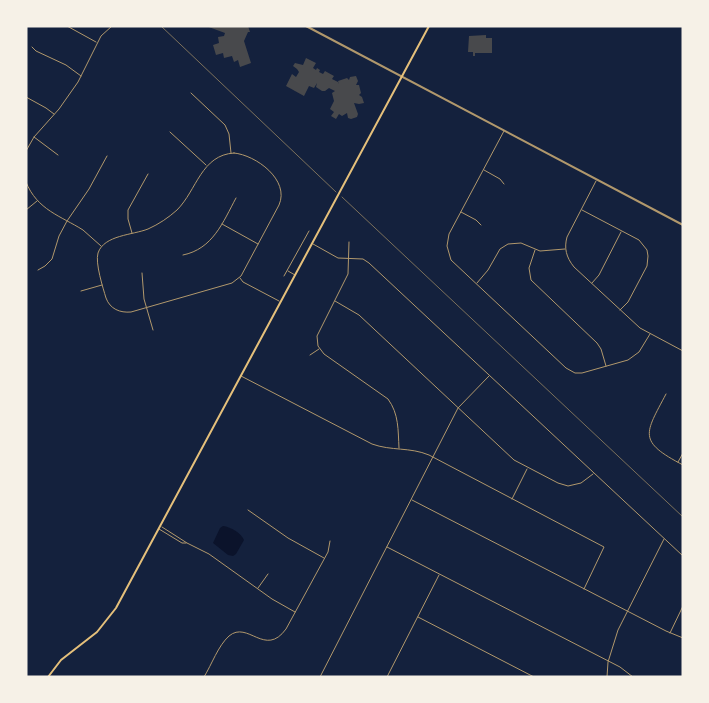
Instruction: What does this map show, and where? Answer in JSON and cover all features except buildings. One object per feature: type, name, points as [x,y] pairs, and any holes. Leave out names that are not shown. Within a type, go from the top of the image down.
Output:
[{"type":"main road","points":[[48,677],[59,662],[96,633],[112,614],[428,26]]},
{"type":"street","points":[[67,26],[97,43]]},
{"type":"street","points":[[26,150],[34,137],[54,115],[82,77],[97,43],[104,32],[112,26]]},
{"type":"street","points":[[306,26],[683,225]]},
{"type":"street","points":[[32,47],[36,51],[66,65],[82,77]]},
{"type":"street","points":[[191,93],[225,125],[230,136],[231,154]]},
{"type":"street","points":[[26,98],[46,108],[54,115]]},
{"type":"street","points":[[504,131],[448,236],[448,252],[453,262],[570,370],[580,374],[634,356],[641,350],[650,334]]},
{"type":"street","points":[[170,132],[207,165]]},
{"type":"street","points":[[34,137],[58,155]]},
{"type":"street","points":[[231,154],[248,156],[266,169],[280,186],[282,192],[281,200],[240,278],[232,283],[129,312],[117,310],[107,300],[97,260],[102,246],[109,241],[150,228],[167,218],[182,204],[207,165],[218,157],[231,154]]},
{"type":"street","points":[[38,270],[52,259],[60,235],[107,156]]},
{"type":"street","points":[[483,170],[500,179],[504,184]]},
{"type":"street","points":[[132,234],[128,210],[148,174]]},
{"type":"street","points":[[596,180],[566,238],[565,249],[570,262],[632,321],[650,334],[683,350]]},
{"type":"street","points":[[26,182],[37,201],[47,211],[84,231],[102,246]]},
{"type":"street","points":[[183,255],[194,252],[206,245],[216,234],[236,198]]},
{"type":"street","points":[[26,210],[37,201]]},
{"type":"street","points":[[581,210],[642,243],[647,250],[646,267],[628,302],[620,310]]},
{"type":"street","points":[[461,211],[481,225]]},
{"type":"street","points":[[222,224],[258,244]]},
{"type":"street","points":[[284,276],[309,231]]},
{"type":"street","points":[[592,283],[598,276],[622,231]]},
{"type":"street","points":[[350,242],[348,274],[318,332],[317,340],[320,349],[388,399],[397,414],[399,450]]},
{"type":"street","points":[[476,284],[504,246],[517,242],[535,250],[565,249]]},
{"type":"street","points":[[312,244],[338,258],[367,261],[683,556]]},
{"type":"street","points":[[535,250],[529,268],[531,280],[597,343],[601,349],[606,366]]},
{"type":"street","points":[[287,270],[295,275]]},
{"type":"street","points":[[142,273],[143,295],[153,330]]},
{"type":"street","points":[[240,278],[243,282],[280,302]]},
{"type":"street","points":[[81,291],[103,285]]},
{"type":"street","points":[[335,300],[359,315],[510,457],[528,468],[568,486],[584,482],[594,474]]},
{"type":"street","points":[[310,354],[320,349]]},
{"type":"street","points":[[320,677],[458,408],[489,375]]},
{"type":"street","points":[[240,376],[372,444],[388,449],[414,450],[432,458],[604,547],[584,589]]},
{"type":"street","points":[[666,394],[650,425],[649,436],[656,448],[683,465]]},
{"type":"street","points":[[678,462],[683,453]]},
{"type":"street","points":[[512,500],[528,468]]},
{"type":"street","points":[[411,500],[627,612],[683,638]]},
{"type":"street","points":[[248,510],[288,538],[324,558]]},
{"type":"street","points":[[160,526],[208,554],[272,599],[296,612]]},
{"type":"street","points":[[158,529],[182,543],[187,543]]},
{"type":"street","points":[[607,677],[608,662],[616,634],[665,539]]},
{"type":"street","points":[[204,677],[229,636],[243,632],[261,639],[274,640],[284,632],[330,548],[330,541]]},
{"type":"street","points":[[387,547],[608,662],[633,677]]},
{"type":"street","points":[[257,588],[268,574]]},
{"type":"street","points":[[387,677],[439,575]]},
{"type":"street","points":[[670,633],[683,606]]},
{"type":"street","points":[[418,617],[534,677]]},
{"type":"path","points":[[162,26],[683,517]]},
{"type":"water","points":[[223,526],[241,535],[244,540],[233,556],[228,555],[213,543],[220,528]]}]
